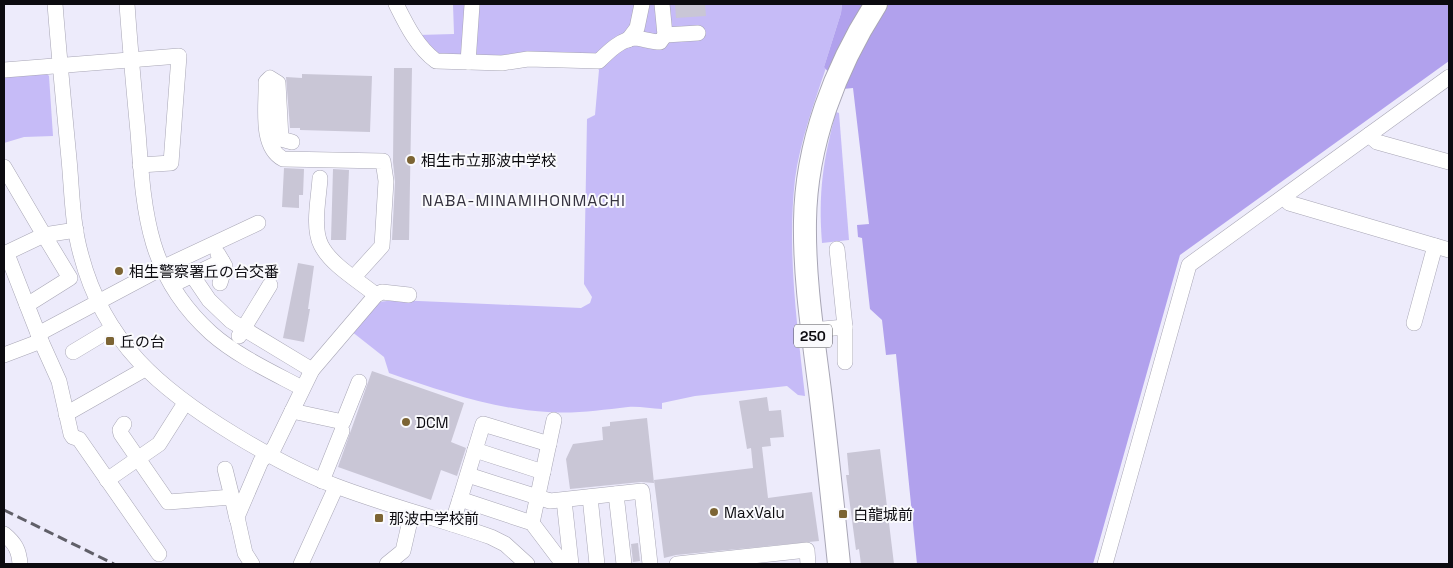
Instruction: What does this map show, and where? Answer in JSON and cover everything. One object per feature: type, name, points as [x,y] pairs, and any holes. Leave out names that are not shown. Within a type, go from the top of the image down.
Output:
[{"type":"highway","name":"250","points":[[839,564],[806,274],[805,219],[809,174],[825,109],[846,55],[876,4]]},
{"type":"street","points":[[55,4],[76,230],[81,255],[98,300],[113,328],[145,369],[185,402],[267,455],[329,484],[452,524],[505,544],[527,564]]},
{"type":"street","points":[[126,4],[140,165],[148,228],[162,268],[172,285],[199,320],[231,348],[302,388]]},
{"type":"street","points":[[396,4],[413,36],[427,55],[436,61],[502,63],[550,59],[599,61],[611,49],[628,40],[636,38],[660,42],[665,35],[662,4]]},
{"type":"street","points":[[628,40],[637,28],[642,4]]},
{"type":"street","points":[[468,62],[472,5]]},
{"type":"street","points":[[665,35],[698,33]]},
{"type":"street","points":[[4,70],[179,56],[172,163],[140,165]]},
{"type":"street","points":[[1105,564],[1185,272],[1192,261],[1284,197],[1449,77]]},
{"type":"street","points":[[292,142],[282,139],[278,83],[275,79],[270,78],[266,82],[268,138],[272,150],[277,156],[283,159],[383,160],[386,181],[382,246],[354,277]]},
{"type":"street","points":[[1369,135],[1377,142],[1449,162]]},
{"type":"street","points":[[4,167],[70,278],[27,305]]},
{"type":"street","points":[[320,178],[318,230],[321,245],[334,261],[376,295]]},
{"type":"street","points":[[1284,197],[1289,203],[1442,248],[1414,323]]},
{"type":"street","points":[[4,355],[40,338],[98,300],[258,223]]},
{"type":"street","points":[[76,230],[44,235],[6,254],[59,381],[73,437],[79,439],[159,554]]},
{"type":"street","points":[[213,244],[225,266],[220,283]]},
{"type":"street","points":[[837,249],[845,327],[845,362]]},
{"type":"street","points":[[172,285],[222,261]]},
{"type":"street","points":[[192,276],[220,312],[243,329],[312,370]]},
{"type":"street","points":[[231,348],[270,285]]},
{"type":"street","points":[[237,520],[261,461],[274,448],[312,370],[376,295],[382,292],[409,295]]},
{"type":"street","points":[[812,330],[845,327]]},
{"type":"street","points":[[73,352],[113,328]]},
{"type":"street","points":[[66,414],[145,369]]},
{"type":"street","points":[[292,411],[343,422],[359,382]]},
{"type":"street","points":[[107,480],[159,444],[185,402]]},
{"type":"street","points":[[532,523],[554,420]]},
{"type":"street","points":[[124,424],[120,430],[121,434],[168,502],[232,497]]},
{"type":"street","points":[[452,524],[483,424],[549,444]]},
{"type":"street","points":[[301,564],[329,484],[342,431]]},
{"type":"street","points":[[475,450],[543,472]]},
{"type":"street","points":[[225,469],[245,553],[252,564]]},
{"type":"street","points":[[468,475],[538,499],[550,501],[642,491],[650,564]]},
{"type":"street","points":[[616,494],[624,564]]},
{"type":"street","points":[[590,497],[597,564]]},
{"type":"street","points":[[460,499],[532,523],[563,564]]},
{"type":"street","points":[[564,500],[571,564]]},
{"type":"street","points":[[386,564],[403,551],[412,512]]},
{"type":"street","points":[[7,542],[19,554],[20,564]]},
{"type":"street","points":[[677,564],[781,558],[807,550],[808,564]]},
{"type":"shaded area","points":[[453,4],[842,4],[841,13],[824,67],[826,68],[804,137],[795,179],[792,233],[793,260],[796,315],[805,396],[798,395],[787,386],[695,396],[662,403],[662,409],[632,407],[548,412],[507,407],[467,398],[389,373],[384,357],[351,331],[378,302],[396,300],[581,308],[590,303],[592,297],[584,284],[587,119],[595,115],[599,70],[588,56],[438,57],[418,35],[454,34]]},
{"type":"shaded area","points":[[842,4],[1449,4],[1449,61],[1180,255],[1093,564],[917,564],[896,354],[886,355],[882,320],[870,309],[862,238],[858,237],[857,225],[869,224],[853,88],[843,89],[824,67],[841,13]]},
{"type":"shaded area","points":[[45,72],[49,76],[53,136],[24,137],[4,143],[4,76]]},
{"type":"shaded area","points":[[836,112],[839,113],[849,240],[822,243],[821,192],[828,146]]},
{"type":"building","points":[[675,4],[705,4],[706,16],[676,18]]},
{"type":"building","points":[[394,68],[412,68],[409,240],[392,240],[395,182],[393,162]]},
{"type":"building","points":[[302,74],[372,76],[370,132],[290,128],[286,77],[302,78]]},
{"type":"building","points":[[284,168],[304,169],[303,195],[299,195],[299,208],[282,207]]},
{"type":"building","points":[[333,169],[349,170],[346,240],[331,240]]},
{"type":"building","points":[[298,263],[314,266],[308,309],[310,309],[304,342],[283,338]]},
{"type":"building","name":"DCM","points":[[372,371],[464,403],[451,442],[466,448],[457,476],[441,470],[431,500],[338,467]]},
{"type":"building","name":"MaxValu","points":[[767,397],[769,411],[781,410],[784,437],[770,438],[771,446],[762,447],[768,498],[812,492],[819,541],[676,555],[664,558],[654,480],[753,468],[751,448],[747,449],[739,401]]},
{"type":"building","points":[[647,418],[654,483],[641,482],[570,489],[566,459],[573,444],[603,440],[602,427],[610,426],[610,422]]},
{"type":"building","points":[[880,449],[894,564],[861,564],[859,549],[856,550],[846,475],[849,475],[847,453]]},
{"type":"building","points":[[638,543],[640,561],[633,562],[631,544]]},
{"type":"railway","points":[[4,510],[114,564]]},
{"type":"place","name":"相生市立那波中学校","points":[[411,160]]},
{"type":"place","name":"相生警察署丘の台交番","points":[[119,271]]},
{"type":"place","name":"丘の台","points":[[110,341]]},
{"type":"place","name":"DCM","points":[[406,422]]},
{"type":"place","name":"MaxValu","points":[[714,512]]},
{"type":"place","name":"白龍城前","points":[[843,514]]},
{"type":"place","name":"那波中学校前","points":[[379,518]]},
{"type":"district","name":"NABA-MINAMIHONMACHI","points":[[524,200]]}]
